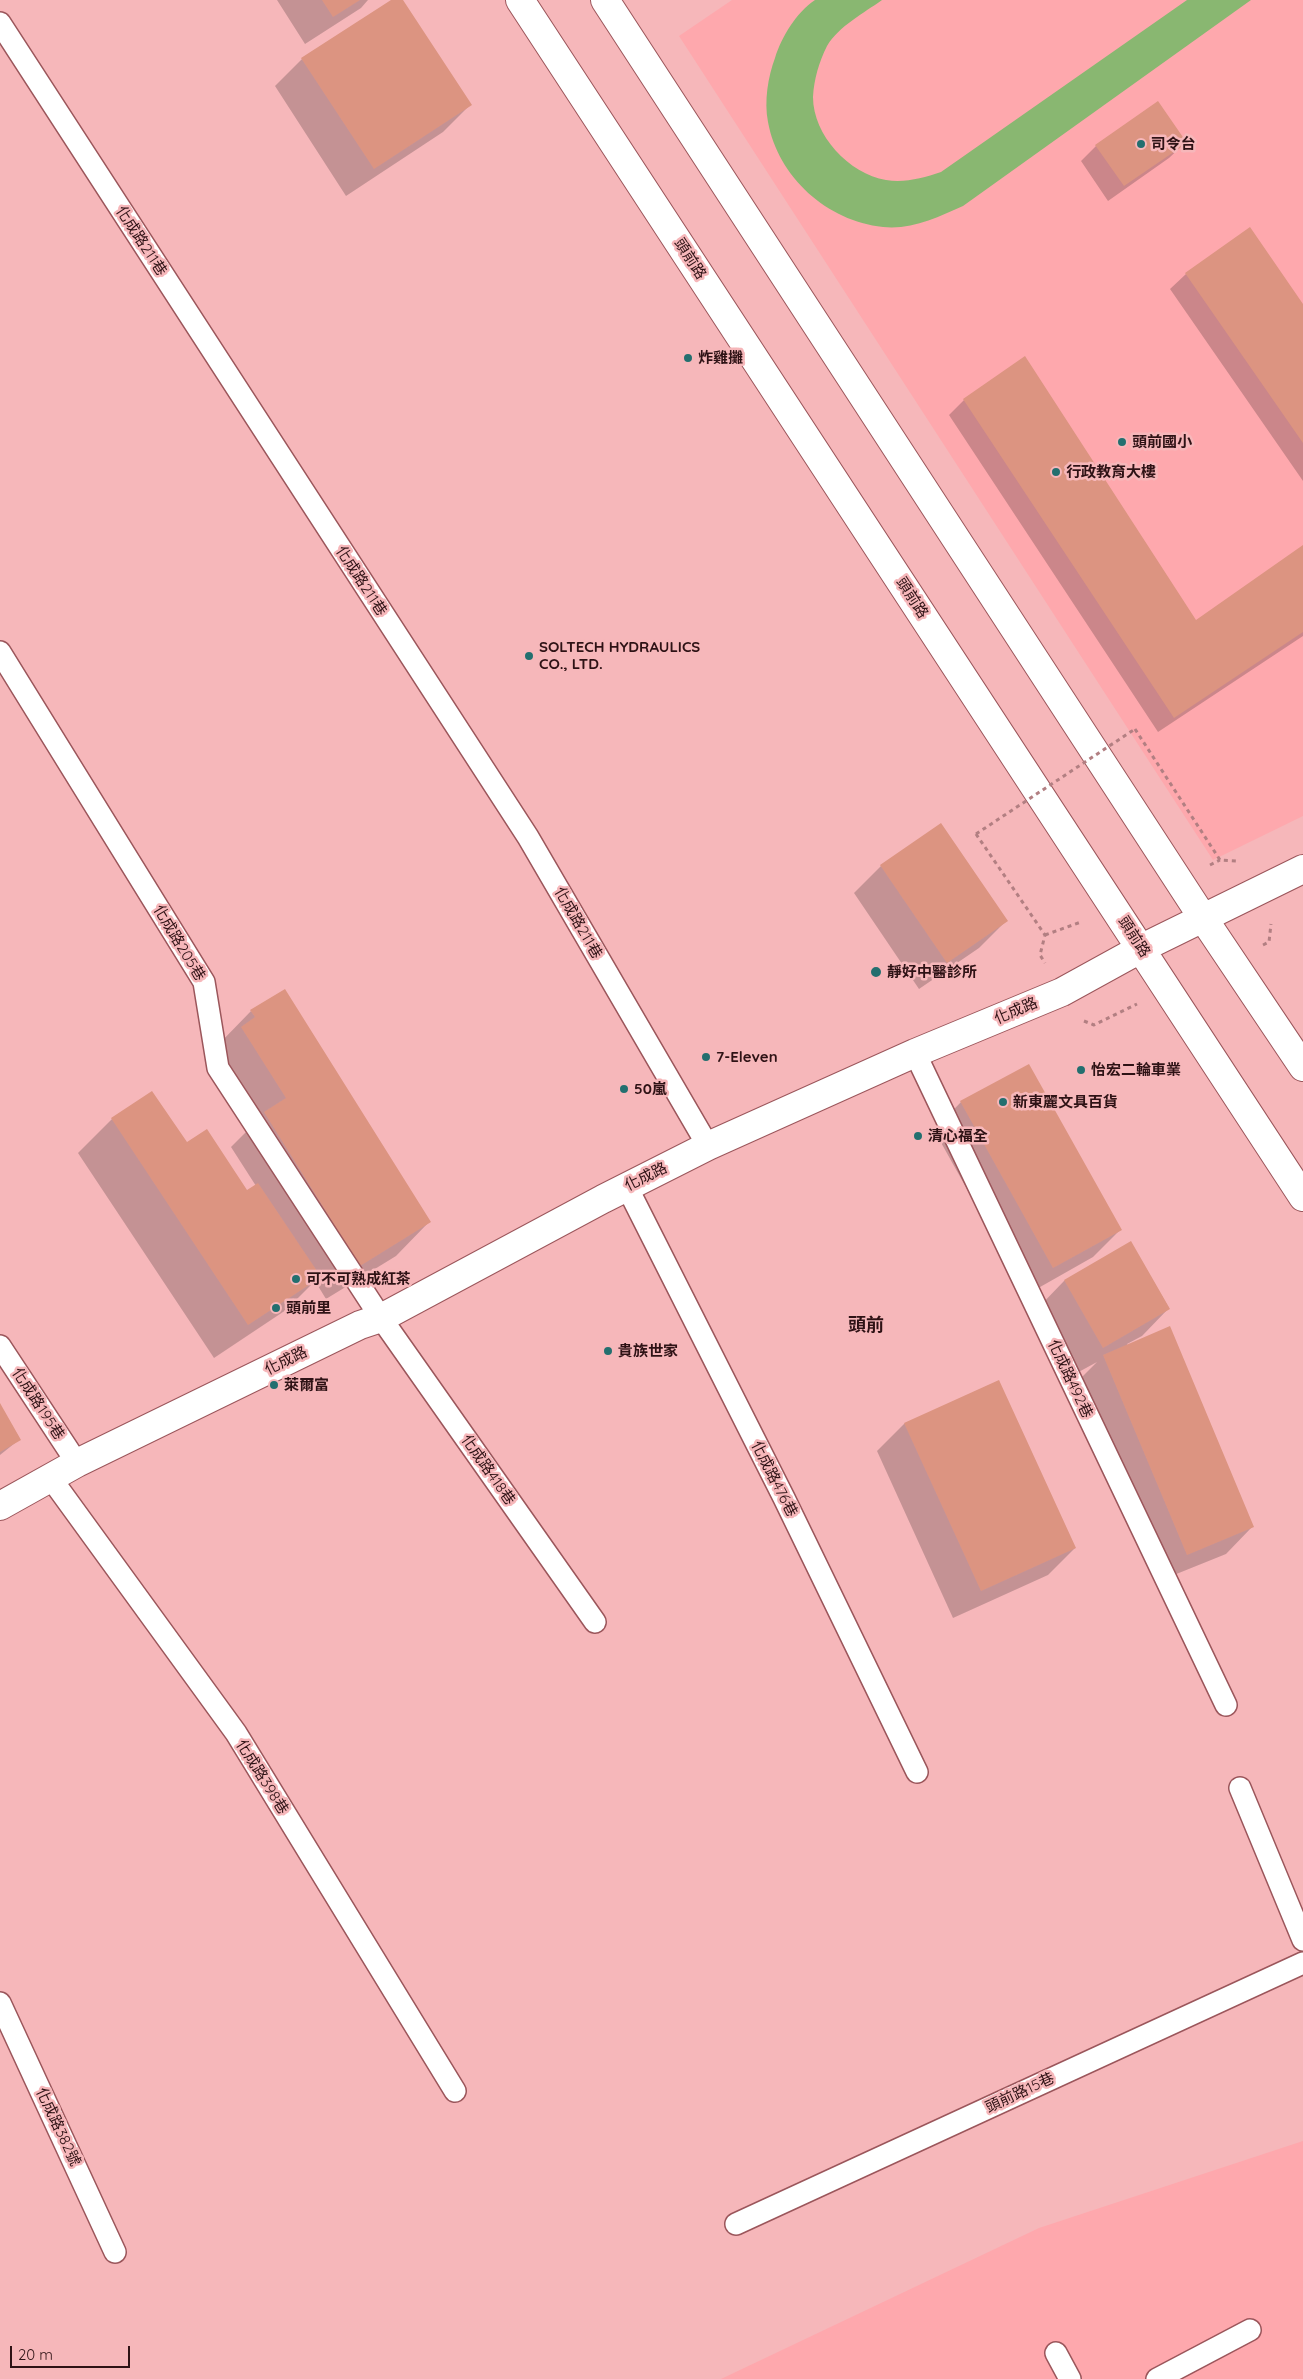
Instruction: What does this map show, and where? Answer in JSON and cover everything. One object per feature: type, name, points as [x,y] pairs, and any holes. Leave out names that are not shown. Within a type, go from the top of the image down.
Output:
[{"type":"street","name":"頭前路","points":[[520,0],[1142,948],[1303,1197]]},
{"type":"street","points":[[605,0],[1203,918],[1303,1067]]},
{"type":"street","name":"化成路","points":[[0,1506],[77,1463],[360,1325],[381,1318],[708,1146],[915,1053],[1062,992],[1142,948],[1303,869]]},
{"type":"lane","name":"化成路211巷","points":[[0,24],[528,837],[708,1146]]},
{"type":"lane","name":"化成路205巷","points":[[0,652],[204,982],[218,1068],[381,1318]]},
{"type":"lane","name":"化成路492巷","points":[[915,1053],[1226,1705]]},
{"type":"lane","name":"化成路476巷","points":[[627,1187],[784,1498],[917,1772]]},
{"type":"lane","name":"化成路418巷","points":[[381,1318],[595,1622]]},
{"type":"lane","name":"化成路195巷","points":[[0,1346],[77,1463]]},
{"type":"lane","name":"化成路398巷","points":[[50,1477],[236,1734],[455,2091]]},
{"type":"lane","points":[[1240,1788],[1303,1940]]},
{"type":"lane","name":"頭前路15巷","points":[[736,2224],[1303,1963]]},
{"type":"lane","name":"化成路382號","points":[[0,2002],[115,2252]]},
{"type":"lane","points":[[1157,2379],[1250,2330]]},
{"type":"lane","points":[[1056,2353],[1070,2379]]},
{"type":"path","points":[[1013,890],[976,834],[1135,729],[1220,860],[1237,860],[1272,923]]},
{"type":"shaded area","name":"頭前國小","points":[[732,0],[1303,0],[1303,816],[1213,860],[679,36]]},
{"type":"shaded area","points":[[1303,2141],[1303,2379],[721,2379],[1039,2228]]},
{"type":"green space","points":[[815,0],[882,0],[852,20],[838,32],[827,46],[819,64],[813,97],[819,125],[826,138],[847,161],[859,170],[872,176],[900,181],[921,178],[941,172],[1187,0],[1251,0],[963,206],[914,225],[883,227],[862,223],[843,216],[825,206],[808,193],[782,161],[768,122],[766,106],[767,89],[778,50],[790,26],[802,11]]},
{"type":"building","points":[[322,0],[360,0],[333,17]]},
{"type":"building","points":[[391,0],[403,0],[472,105],[374,169],[301,58]]},
{"type":"building","name":"司令台","points":[[1158,101],[1187,143],[1124,186],[1095,145]]},
{"type":"building","points":[[1250,227],[1303,304],[1303,443],[1185,273]]},
{"type":"building","name":"行政教育大樓","points":[[1025,356],[1196,620],[1303,545],[1303,632],[1174,718],[963,399]]},
{"type":"building","points":[[941,823],[1008,921],[947,963],[880,865]]},
{"type":"building","points":[[285,989],[431,1222],[360,1266],[264,1112],[286,1098],[241,1027],[255,1017],[250,1010]]},
{"type":"building","points":[[1029,1064],[1122,1230],[1053,1268],[960,1101]]},
{"type":"building","points":[[152,1091],[187,1142],[207,1129],[247,1190],[258,1183],[321,1277],[248,1325],[111,1118]]},
{"type":"building","points":[[1131,1241],[1170,1309],[1103,1348],[1064,1280]]},
{"type":"building","points":[[1170,1326],[1254,1527],[1187,1555],[1103,1355]]},
{"type":"building","points":[[999,1380],[1076,1548],[981,1591],[904,1423]]},
{"type":"building","points":[[0,1403],[21,1440],[0,1452]]},
{"type":"place","name":"司令台","points":[[1141,144]]},
{"type":"place","name":"炸雞攤","points":[[688,358]]},
{"type":"place","name":"頭前國小","points":[[1122,442]]},
{"type":"place","name":"行政教育大樓","points":[[1056,472]]},
{"type":"place","name":"SOLTECH HYDRAULICS CO., LTD.","points":[[529,656]]},
{"type":"place","name":"靜好中醫診所","points":[[876,972]]},
{"type":"place","name":"7-Eleven","points":[[706,1057]]},
{"type":"place","name":"怡宏二輪車業","points":[[1081,1070]]},
{"type":"place","name":"50嵐","points":[[624,1089]]},
{"type":"place","name":"新東麗文具百貨","points":[[1003,1102]]},
{"type":"place","name":"清心福全","points":[[918,1136]]},
{"type":"place","name":"可不可熟成紅茶","points":[[296,1279]]},
{"type":"place","name":"頭前里","points":[[276,1308]]},
{"type":"place","name":"貴族世家","points":[[608,1351]]},
{"type":"place","name":"萊爾富","points":[[274,1385]]},
{"type":"district","name":"頭前","points":[[866,1326]]}]
